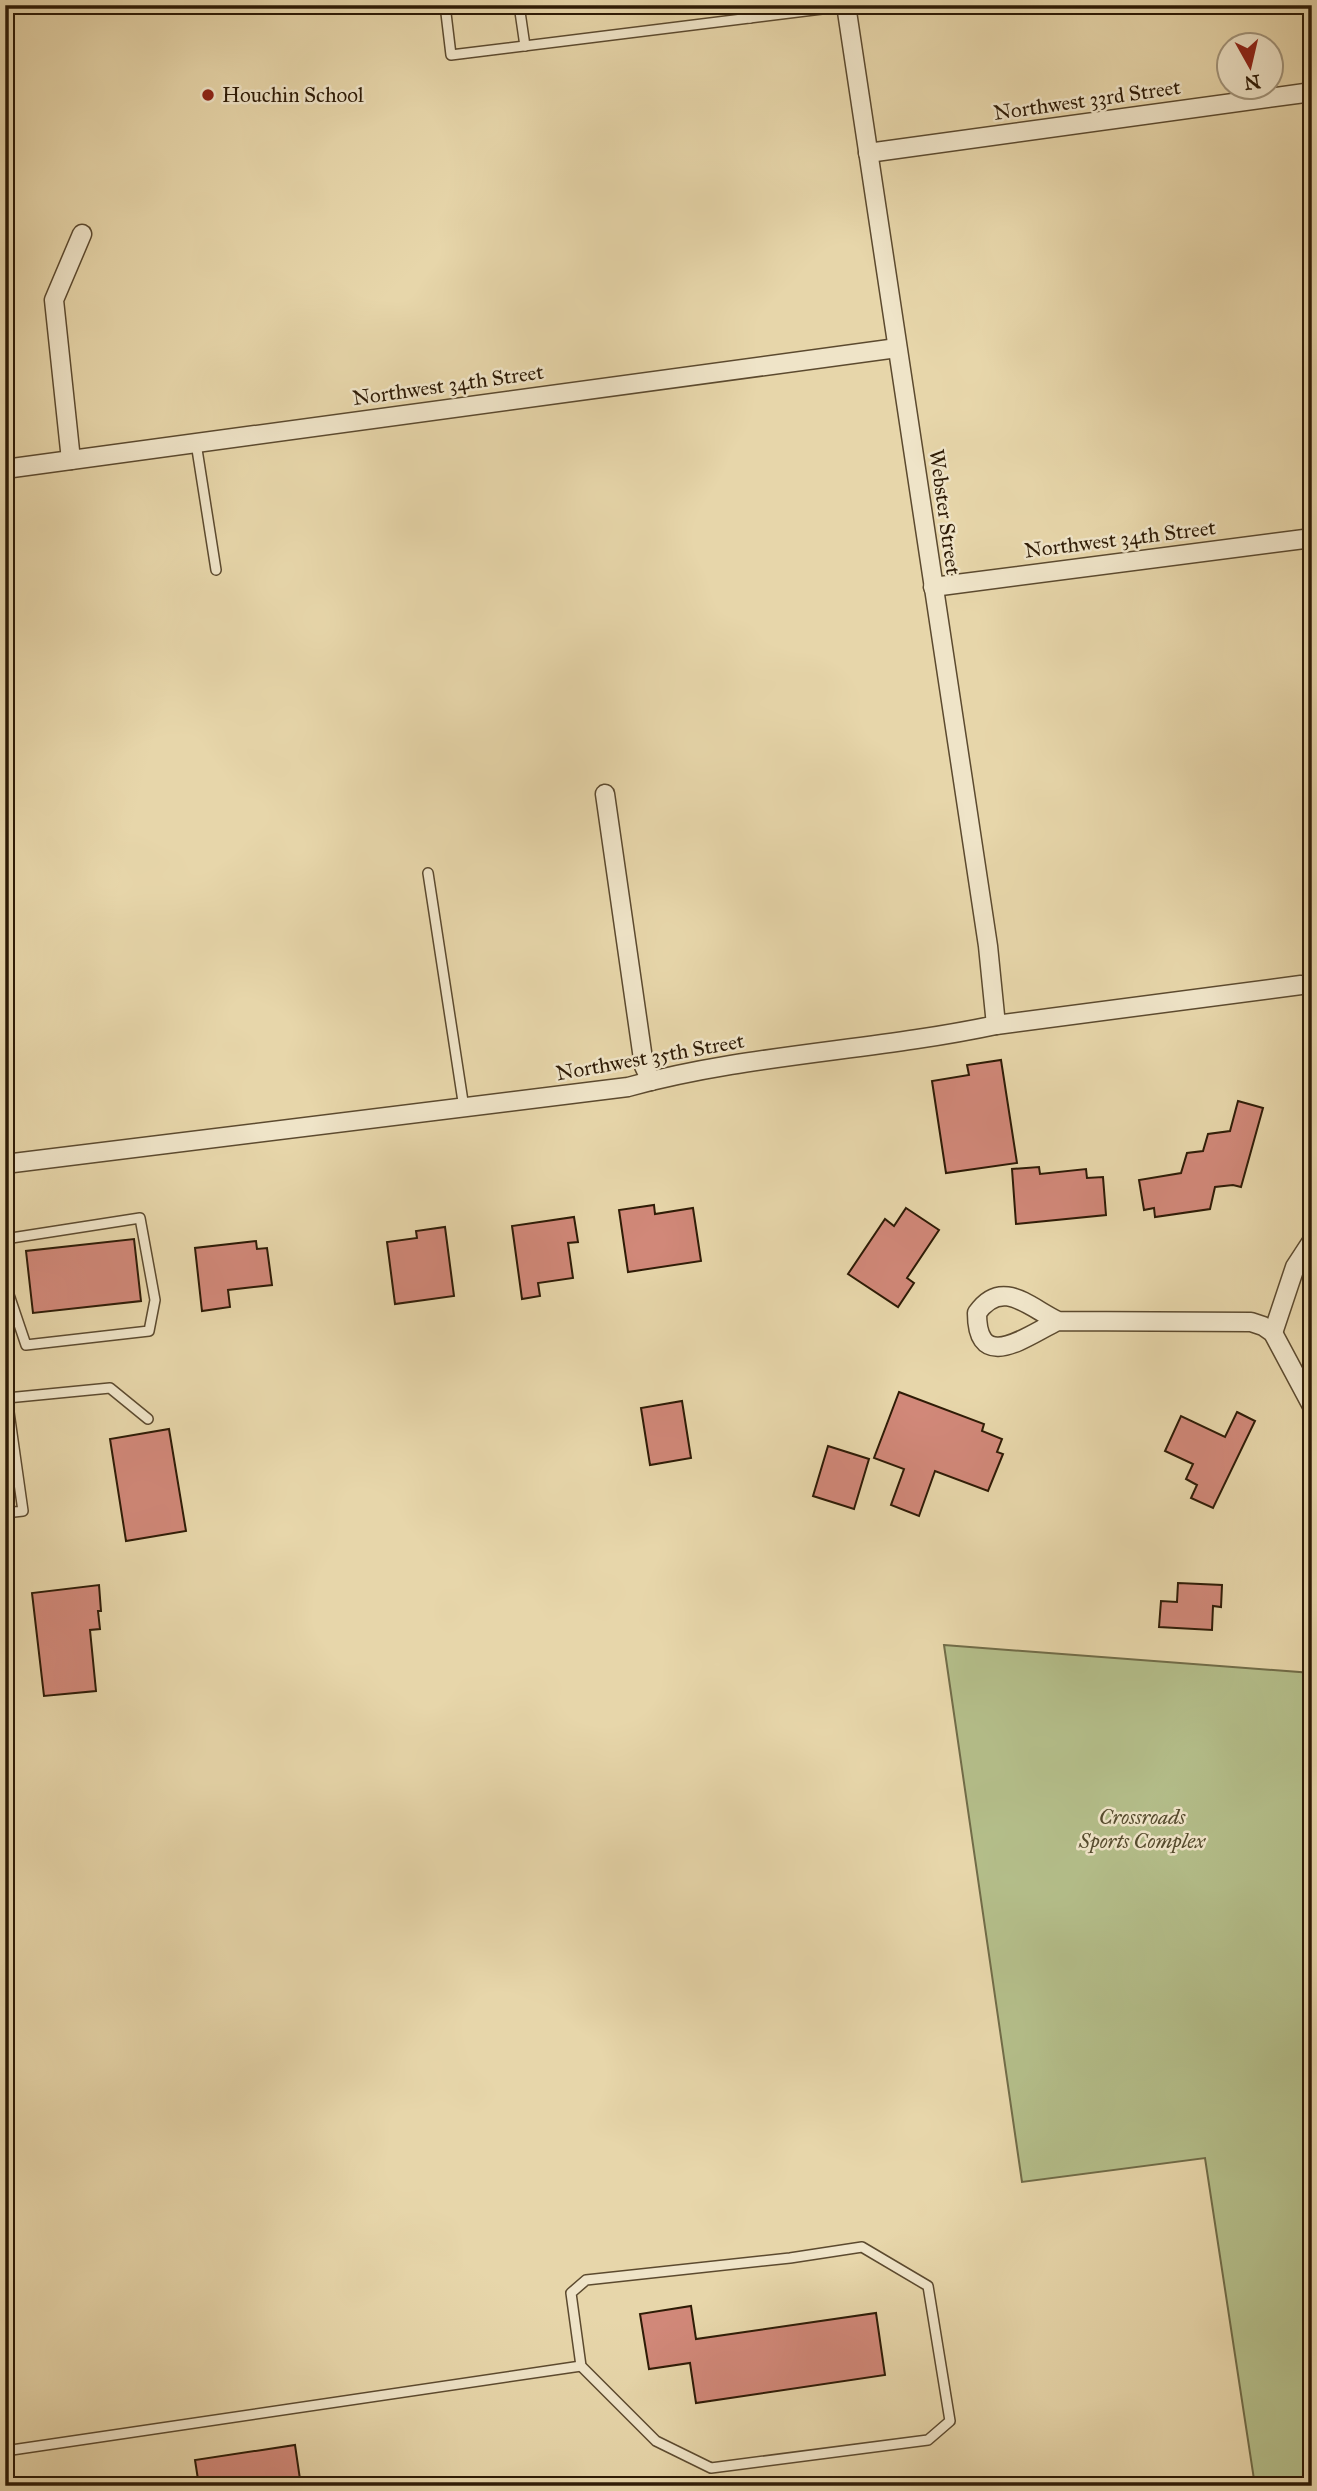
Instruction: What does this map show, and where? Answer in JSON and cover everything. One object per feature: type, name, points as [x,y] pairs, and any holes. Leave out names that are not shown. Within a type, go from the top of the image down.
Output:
[{"type":"street","name":"Webster Street","points":[[846,6],[988,946],[996,1025]]},
{"type":"street","name":"Northwest 33rd Street","points":[[868,153],[1312,92]]},
{"type":"street","points":[[71,460],[54,300],[82,234]]},
{"type":"street","name":"Northwest 34th Street","points":[[5,469],[897,348]]},
{"type":"street","name":"Northwest 34th Street","points":[[933,587],[1312,538]]},
{"type":"street","points":[[605,794],[644,1066],[651,1080]]},
{"type":"street","name":"Northwest 35th Street","points":[[5,1164],[628,1087],[740,1063],[946,1036],[996,1025],[1301,985]]},
{"type":"street","points":[[1273,1333],[1295,1267],[1312,1241]]},
{"type":"street","points":[[1058,1321],[1251,1322],[1263,1326],[1273,1333],[1312,1406]]},
{"type":"lane","points":[[445,5],[451,55],[846,6]]},
{"type":"lane","points":[[519,5],[525,46]]},
{"type":"lane","points":[[748,5],[750,18]]},
{"type":"lane","points":[[197,443],[216,570]]},
{"type":"lane","points":[[428,873],[464,1108]]},
{"type":"lane","points":[[5,1240],[140,1218],[155,1300],[149,1331],[26,1345],[5,1283]]},
{"type":"lane","points":[[5,1513],[23,1511],[7,1398],[110,1388],[148,1419]]},
{"type":"lane","points":[[862,2247],[928,2286],[950,2421],[928,2440],[712,2468],[656,2441],[581,2366],[571,2293],[586,2280],[790,2258],[862,2247]]},
{"type":"lane","points":[[5,2451],[581,2366]]},
{"type":"green space","name":"Crossroads Sports Complex","points":[[944,1645],[1312,1673],[1312,2486],[1255,2486],[1205,2158],[1022,2182]]},
{"type":"building","points":[[1001,1060],[1017,1163],[946,1173],[932,1081],[969,1075],[967,1065]]},
{"type":"building","points":[[1238,1101],[1263,1108],[1241,1187],[1215,1187],[1210,1209],[1155,1217],[1154,1208],[1144,1210],[1139,1180],[1181,1173],[1187,1153],[1203,1151],[1208,1134],[1230,1131]]},
{"type":"building","points":[[1039,1167],[1040,1174],[1086,1169],[1087,1178],[1103,1177],[1106,1215],[1016,1224],[1012,1169]]},
{"type":"building","points":[[654,1205],[655,1214],[693,1208],[701,1261],[628,1272],[619,1210]]},
{"type":"building","points":[[906,1208],[939,1230],[907,1278],[914,1283],[898,1307],[848,1274],[885,1219],[894,1226]]},
{"type":"building","points":[[574,1217],[578,1242],[568,1243],[573,1278],[538,1283],[540,1296],[522,1299],[512,1226]]},
{"type":"building","points":[[445,1227],[454,1296],[395,1304],[387,1242],[417,1238],[416,1231]]},
{"type":"building","points":[[134,1239],[141,1301],[33,1313],[26,1251]]},
{"type":"building","points":[[256,1241],[257,1249],[267,1248],[272,1285],[228,1290],[230,1307],[202,1311],[195,1248]]},
{"type":"building","points":[[899,1392],[984,1424],[982,1431],[1002,1439],[997,1452],[1003,1454],[988,1491],[935,1471],[919,1516],[891,1505],[904,1469],[874,1458]]},
{"type":"building","points":[[682,1401],[691,1458],[650,1465],[641,1408]]},
{"type":"building","points":[[1237,1412],[1255,1421],[1213,1508],[1191,1498],[1197,1485],[1186,1479],[1193,1464],[1165,1451],[1181,1416],[1225,1437]]},
{"type":"building","points":[[169,1429],[186,1531],[126,1541],[110,1439]]},
{"type":"building","points":[[828,1446],[869,1459],[854,1509],[813,1496]]},
{"type":"building","points":[[1178,1583],[1222,1585],[1221,1607],[1213,1606],[1212,1630],[1159,1627],[1161,1601],[1177,1602]]},
{"type":"building","points":[[99,1585],[100,1629],[90,1630],[96,1691],[44,1696],[32,1593]]},
{"type":"building","points":[[691,2306],[696,2339],[876,2313],[885,2375],[696,2403],[690,2363],[649,2369],[640,2314]]},
{"type":"building","points":[[295,2445],[301,2486],[199,2486],[195,2460]]},
{"type":"place","name":"Houchin School","points":[[208,95]]}]
